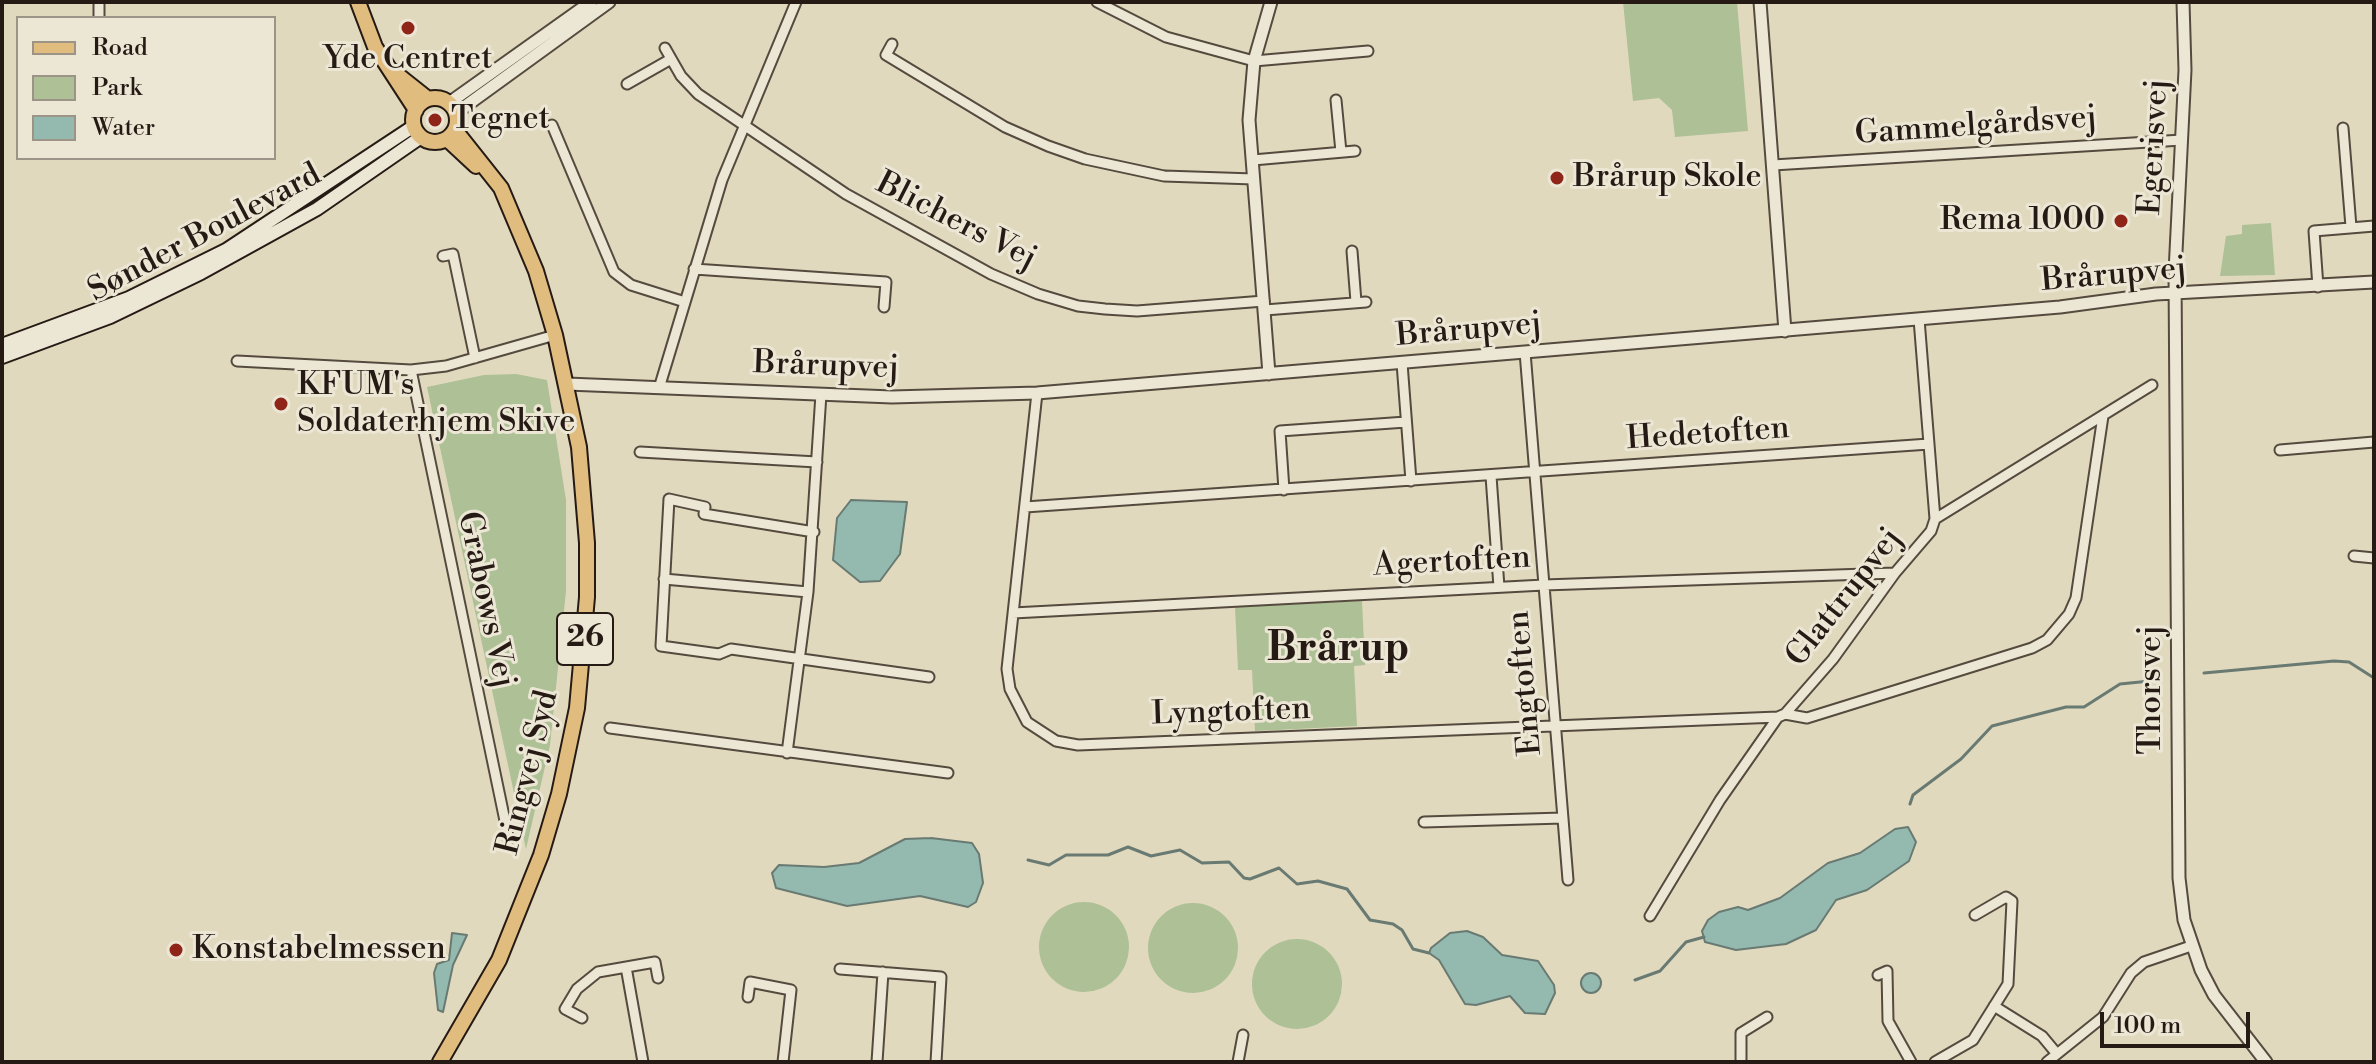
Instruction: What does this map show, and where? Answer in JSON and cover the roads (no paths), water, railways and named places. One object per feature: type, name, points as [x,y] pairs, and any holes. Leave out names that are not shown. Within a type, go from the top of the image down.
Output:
[{"type":"main road","points":[[358,2],[375,47],[416,110],[418,132],[434,142],[451,134],[452,108],[428,99],[391,71]]},
{"type":"main road","points":[[416,110],[428,99]]},
{"type":"main road","name":"Sønder Boulevard","points":[[2,345],[129,298],[226,250],[418,132]]},
{"type":"main road","name":"Sønder Boulevard","points":[[2,357],[110,317],[201,273],[317,209],[418,132]]},
{"type":"main road","name":"Ringvej Syd","points":[[440,1062],[478,999],[519,913],[541,855],[569,750],[584,648],[587,543],[579,447],[567,384],[536,271],[505,199],[451,134]]},
{"type":"street","points":[[452,108],[591,2]]},
{"type":"street","points":[[452,108],[609,2]]},
{"type":"street","points":[[660,385],[694,269],[744,125],[796,2]]},
{"type":"street","points":[[1097,2],[1166,37],[1254,61],[1368,51]]},
{"type":"street","points":[[1269,374],[1249,120],[1254,61],[1271,2]]},
{"type":"street","points":[[1760,2],[1785,331]]},
{"type":"street","name":"Egerisvej","points":[[2175,294],[2182,140],[2183,2]]},
{"type":"street","points":[[892,44],[886,55],[1005,127],[1048,146],[1099,163],[1164,176],[1254,179]]},
{"type":"street","name":"Blichers Vej","points":[[665,48],[698,94],[846,194],[991,274],[1038,294],[1078,306],[1137,311],[1361,302],[1352,251]]},
{"type":"street","points":[[627,84],[671,59]]},
{"type":"street","points":[[1336,100],[1341,152]]},
{"type":"street","points":[[552,125],[614,272],[631,285],[685,302]]},
{"type":"street","points":[[2343,128],[2351,227]]},
{"type":"street","name":"Gammelgårdsvej","points":[[1773,165],[2182,140]]},
{"type":"street","points":[[1253,160],[1355,151]]},
{"type":"street","points":[[2318,287],[2314,231],[2374,226]]},
{"type":"street","points":[[443,256],[453,254],[475,358]]},
{"type":"street","points":[[694,269],[886,282],[884,307]]},
{"type":"street","name":"Brårupvej","points":[[567,384],[938,397],[1037,393],[1785,331],[2175,294],[2374,282]]},
{"type":"street","name":"Thorsvej","points":[[2175,294],[2179,878],[2191,946],[2214,995],[2266,1062]]},
{"type":"street","points":[[1919,319],[1935,519]]},
{"type":"street","points":[[237,361],[411,370],[475,358],[555,335]]},
{"type":"street","name":"Engtoften","points":[[1525,352],[1568,880]]},
{"type":"street","points":[[1402,363],[1411,481]]},
{"type":"street","name":"Grabows Vej","points":[[411,370],[509,840]]},
{"type":"street","name":"Glattrupvej","points":[[1650,916],[1720,800],[1782,716],[1833,659],[1895,573],[1931,531],[1935,519],[2152,385]]},
{"type":"street","name":"Lyngtoften","points":[[1037,393],[1007,669],[1010,689],[1027,722],[1056,741],[1078,745],[1782,716],[1807,718],[2032,648],[2047,640],[2069,614],[2076,598],[2103,416]]},
{"type":"street","points":[[787,753],[814,532],[821,394]]},
{"type":"street","points":[[1284,490],[1280,431],[1406,422]]},
{"type":"street","points":[[2280,450],[2374,442]]},
{"type":"street","name":"Hedetoften","points":[[1025,507],[1929,444]]},
{"type":"street","points":[[640,452],[817,462]]},
{"type":"street","points":[[1491,476],[1499,587]]},
{"type":"street","points":[[814,532],[704,514],[705,507],[669,499],[661,646],[719,654],[731,649],[929,677]]},
{"type":"street","points":[[2354,556],[2374,558]]},
{"type":"street","name":"Agertoften","points":[[1013,613],[1499,587],[1895,573]]},
{"type":"street","points":[[664,579],[808,592]]},
{"type":"street","points":[[610,728],[948,773]]},
{"type":"street","points":[[1424,822],[1563,818]]},
{"type":"street","points":[[1935,1062],[1973,1040],[2008,984],[2012,901],[2006,897],[1975,915]]},
{"type":"street","points":[[2047,1062],[2103,1017],[2131,973],[2144,962],[2191,946]]},
{"type":"street","points":[[582,1018],[565,1009],[577,989],[598,972],[655,962],[658,978]]},
{"type":"street","points":[[626,967],[643,1062]]},
{"type":"street","points":[[840,969],[941,977],[936,1062]]},
{"type":"street","points":[[1878,975],[1887,971],[1888,1021],[1909,1062]]},
{"type":"street","points":[[877,1062],[883,972]]},
{"type":"street","points":[[748,997],[750,982],[791,990],[783,1062]]},
{"type":"street","points":[[1994,1006],[2042,1036],[2057,1054]]},
{"type":"street","points":[[1741,1062],[1741,1033],[1767,1017]]},
{"type":"street","points":[[1238,1062],[1243,1035]]},
{"type":"water","points":[[851,500],[907,502],[900,554],[880,581],[860,582],[833,560],[837,518]]},
{"type":"water","points":[[1908,827],[1916,842],[1909,861],[1867,890],[1836,900],[1816,930],[1786,944],[1736,950],[1705,942],[1702,931],[1708,920],[1719,912],[1738,907],[1748,910],[1780,898],[1828,863],[1860,853],[1895,829]]},
{"type":"water","points":[[931,838],[972,843],[979,854],[983,883],[976,902],[968,907],[920,896],[847,906],[776,888],[772,873],[779,865],[824,867],[859,863],[905,839]]},
{"type":"water","points":[[1467,931],[1483,937],[1502,955],[1538,961],[1554,985],[1555,993],[1545,1014],[1525,1013],[1510,996],[1476,1005],[1465,1004],[1439,960],[1429,953],[1450,933]]},
{"type":"water","points":[[452,933],[467,935],[453,965],[443,1012],[438,1010],[434,973],[437,964],[449,960]]},
{"type":"water","points":[[1591,973],[1598,976],[1601,983],[1598,990],[1591,993],[1584,990],[1581,983],[1584,976]]},
{"type":"waterway","points":[[2204,673],[2334,661],[2349,662],[2374,678]]},
{"type":"waterway","points":[[1910,804],[1913,795],[1961,759],[1992,726],[2066,707],[2084,707],[2120,684],[2150,681]]},
{"type":"waterway","points":[[1028,860],[1049,865],[1066,855],[1108,855],[1128,847],[1151,856],[1180,850],[1202,863],[1229,862],[1244,878],[1250,879],[1279,868],[1297,884],[1318,881],[1347,889],[1370,920],[1393,924],[1402,930],[1413,949],[1429,953]]},
{"type":"waterway","points":[[1635,980],[1660,971],[1686,942],[1704,937]]},
{"type":"place","name":"Yde Centret","points":[[408,28]]},
{"type":"place","name":"Tegnet","points":[[435,120]]},
{"type":"place","name":"Brårup Skole","points":[[1557,178]]},
{"type":"place","name":"Rema 1000","points":[[2121,221]]},
{"type":"place","name":"KFUM's Soldaterhjem Skive","points":[[281,404]]},
{"type":"place","name":"Konstabelmessen","points":[[176,950]]},
{"type":"district","name":"Brårup","points":[[1338,650]]}]
